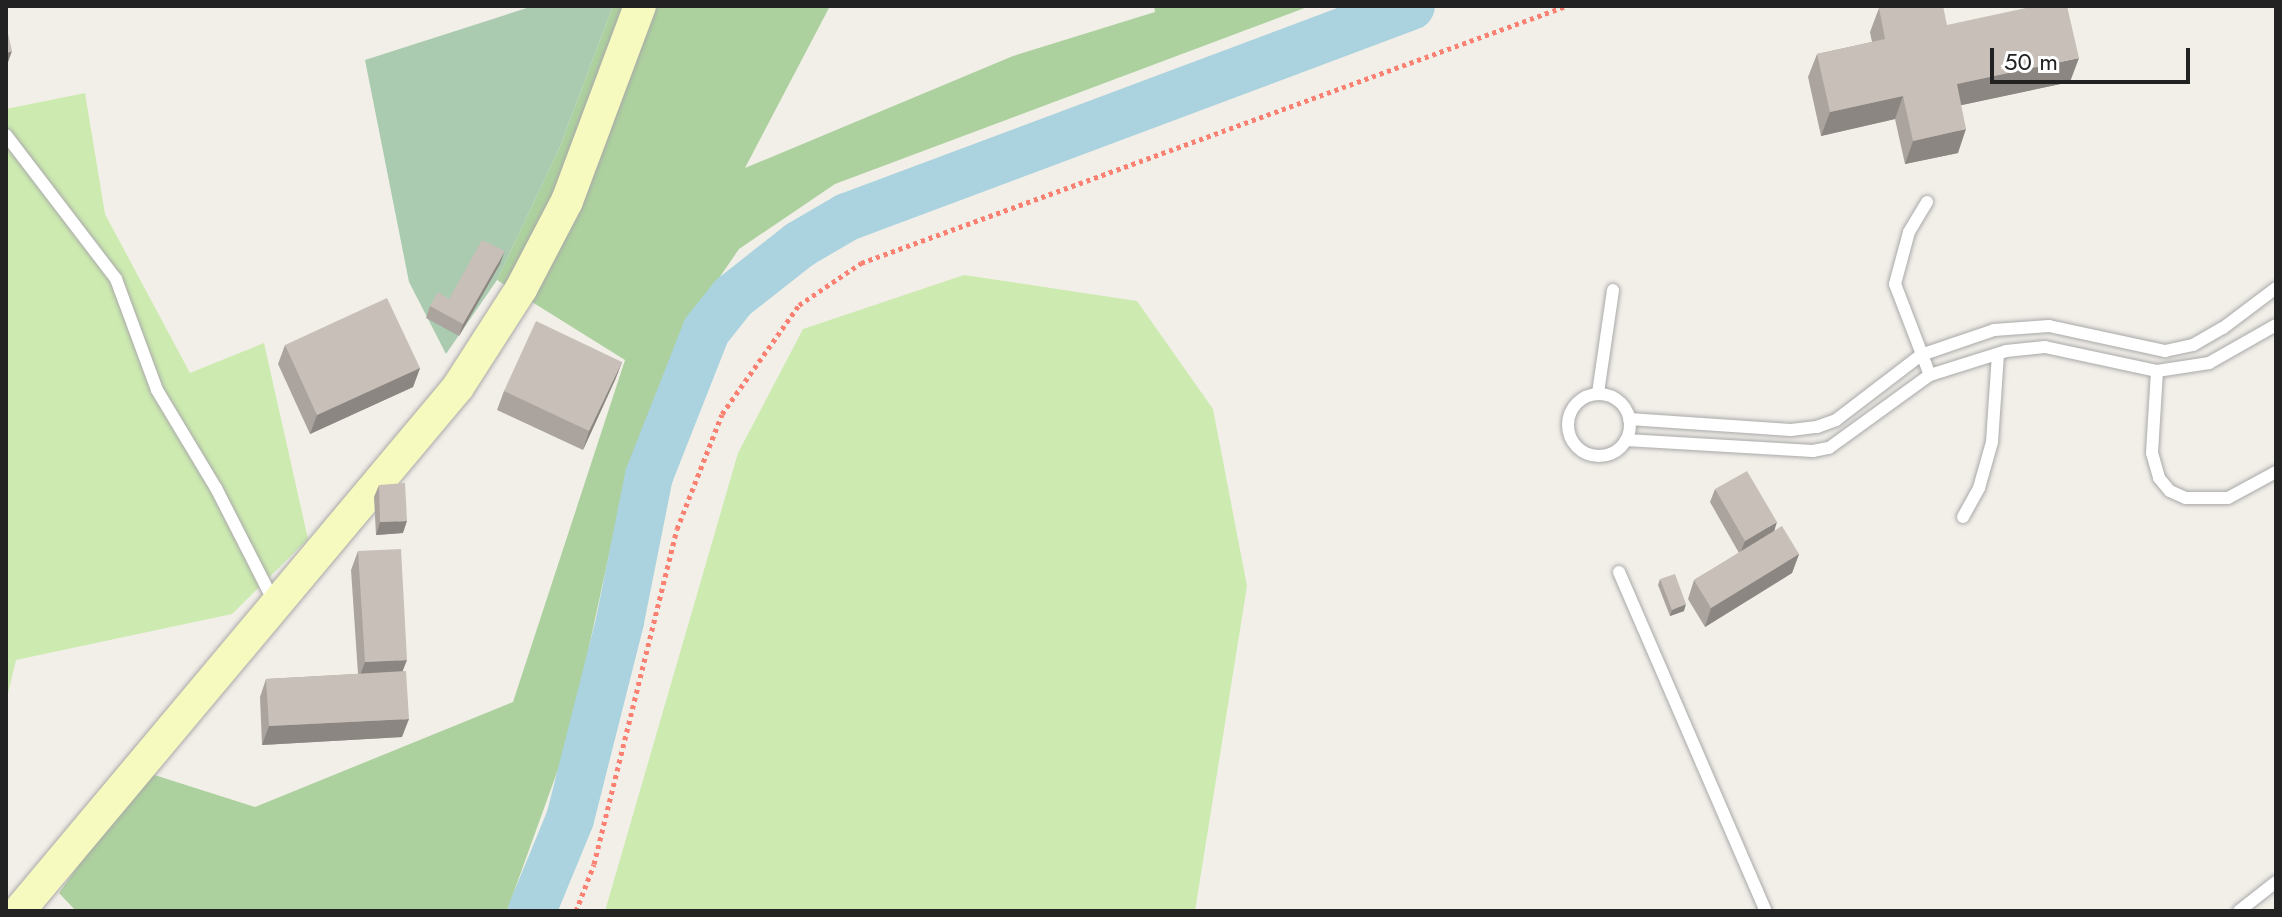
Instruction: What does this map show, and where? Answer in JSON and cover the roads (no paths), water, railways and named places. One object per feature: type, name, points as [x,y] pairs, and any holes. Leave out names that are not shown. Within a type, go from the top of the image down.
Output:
[{"type":"street","points":[[19,911],[458,387],[521,289],[567,201],[640,6]]},
{"type":"lane","points":[[6,135],[116,279],[157,390],[216,488],[276,607]]},
{"type":"lane","points":[[1927,202],[1909,232],[1895,284],[1930,375]]},
{"type":"lane","points":[[1629,419],[1817,427],[1836,420],[1921,355],[1994,330],[2049,326],[2165,351],[2193,345],[2223,328],[2276,288]]},
{"type":"lane","points":[[1598,393],[1613,290]]},
{"type":"lane","points":[[1598,393],[1571,409],[1571,441],[1599,456],[1626,440],[1703,442],[1787,452],[1829,448],[1930,375],[1998,355],[2045,347],[2157,371],[2209,363],[2276,325]]},
{"type":"lane","points":[[1963,517],[1979,488],[1992,442],[1998,355]]},
{"type":"lane","points":[[2157,371],[2152,453],[2159,478],[2170,491],[2186,498],[2228,498],[2276,472]]},
{"type":"lane","points":[[1598,393],[1619,401],[1629,419],[1626,440]]},
{"type":"lane","points":[[1619,572],[1766,911]]},
{"type":"lane","points":[[2239,911],[2276,882]]},
{"type":"waterway","points":[[532,911],[570,819],[620,621],[649,476],[706,331],[733,297],[799,245],[847,217],[1411,6]]}]
